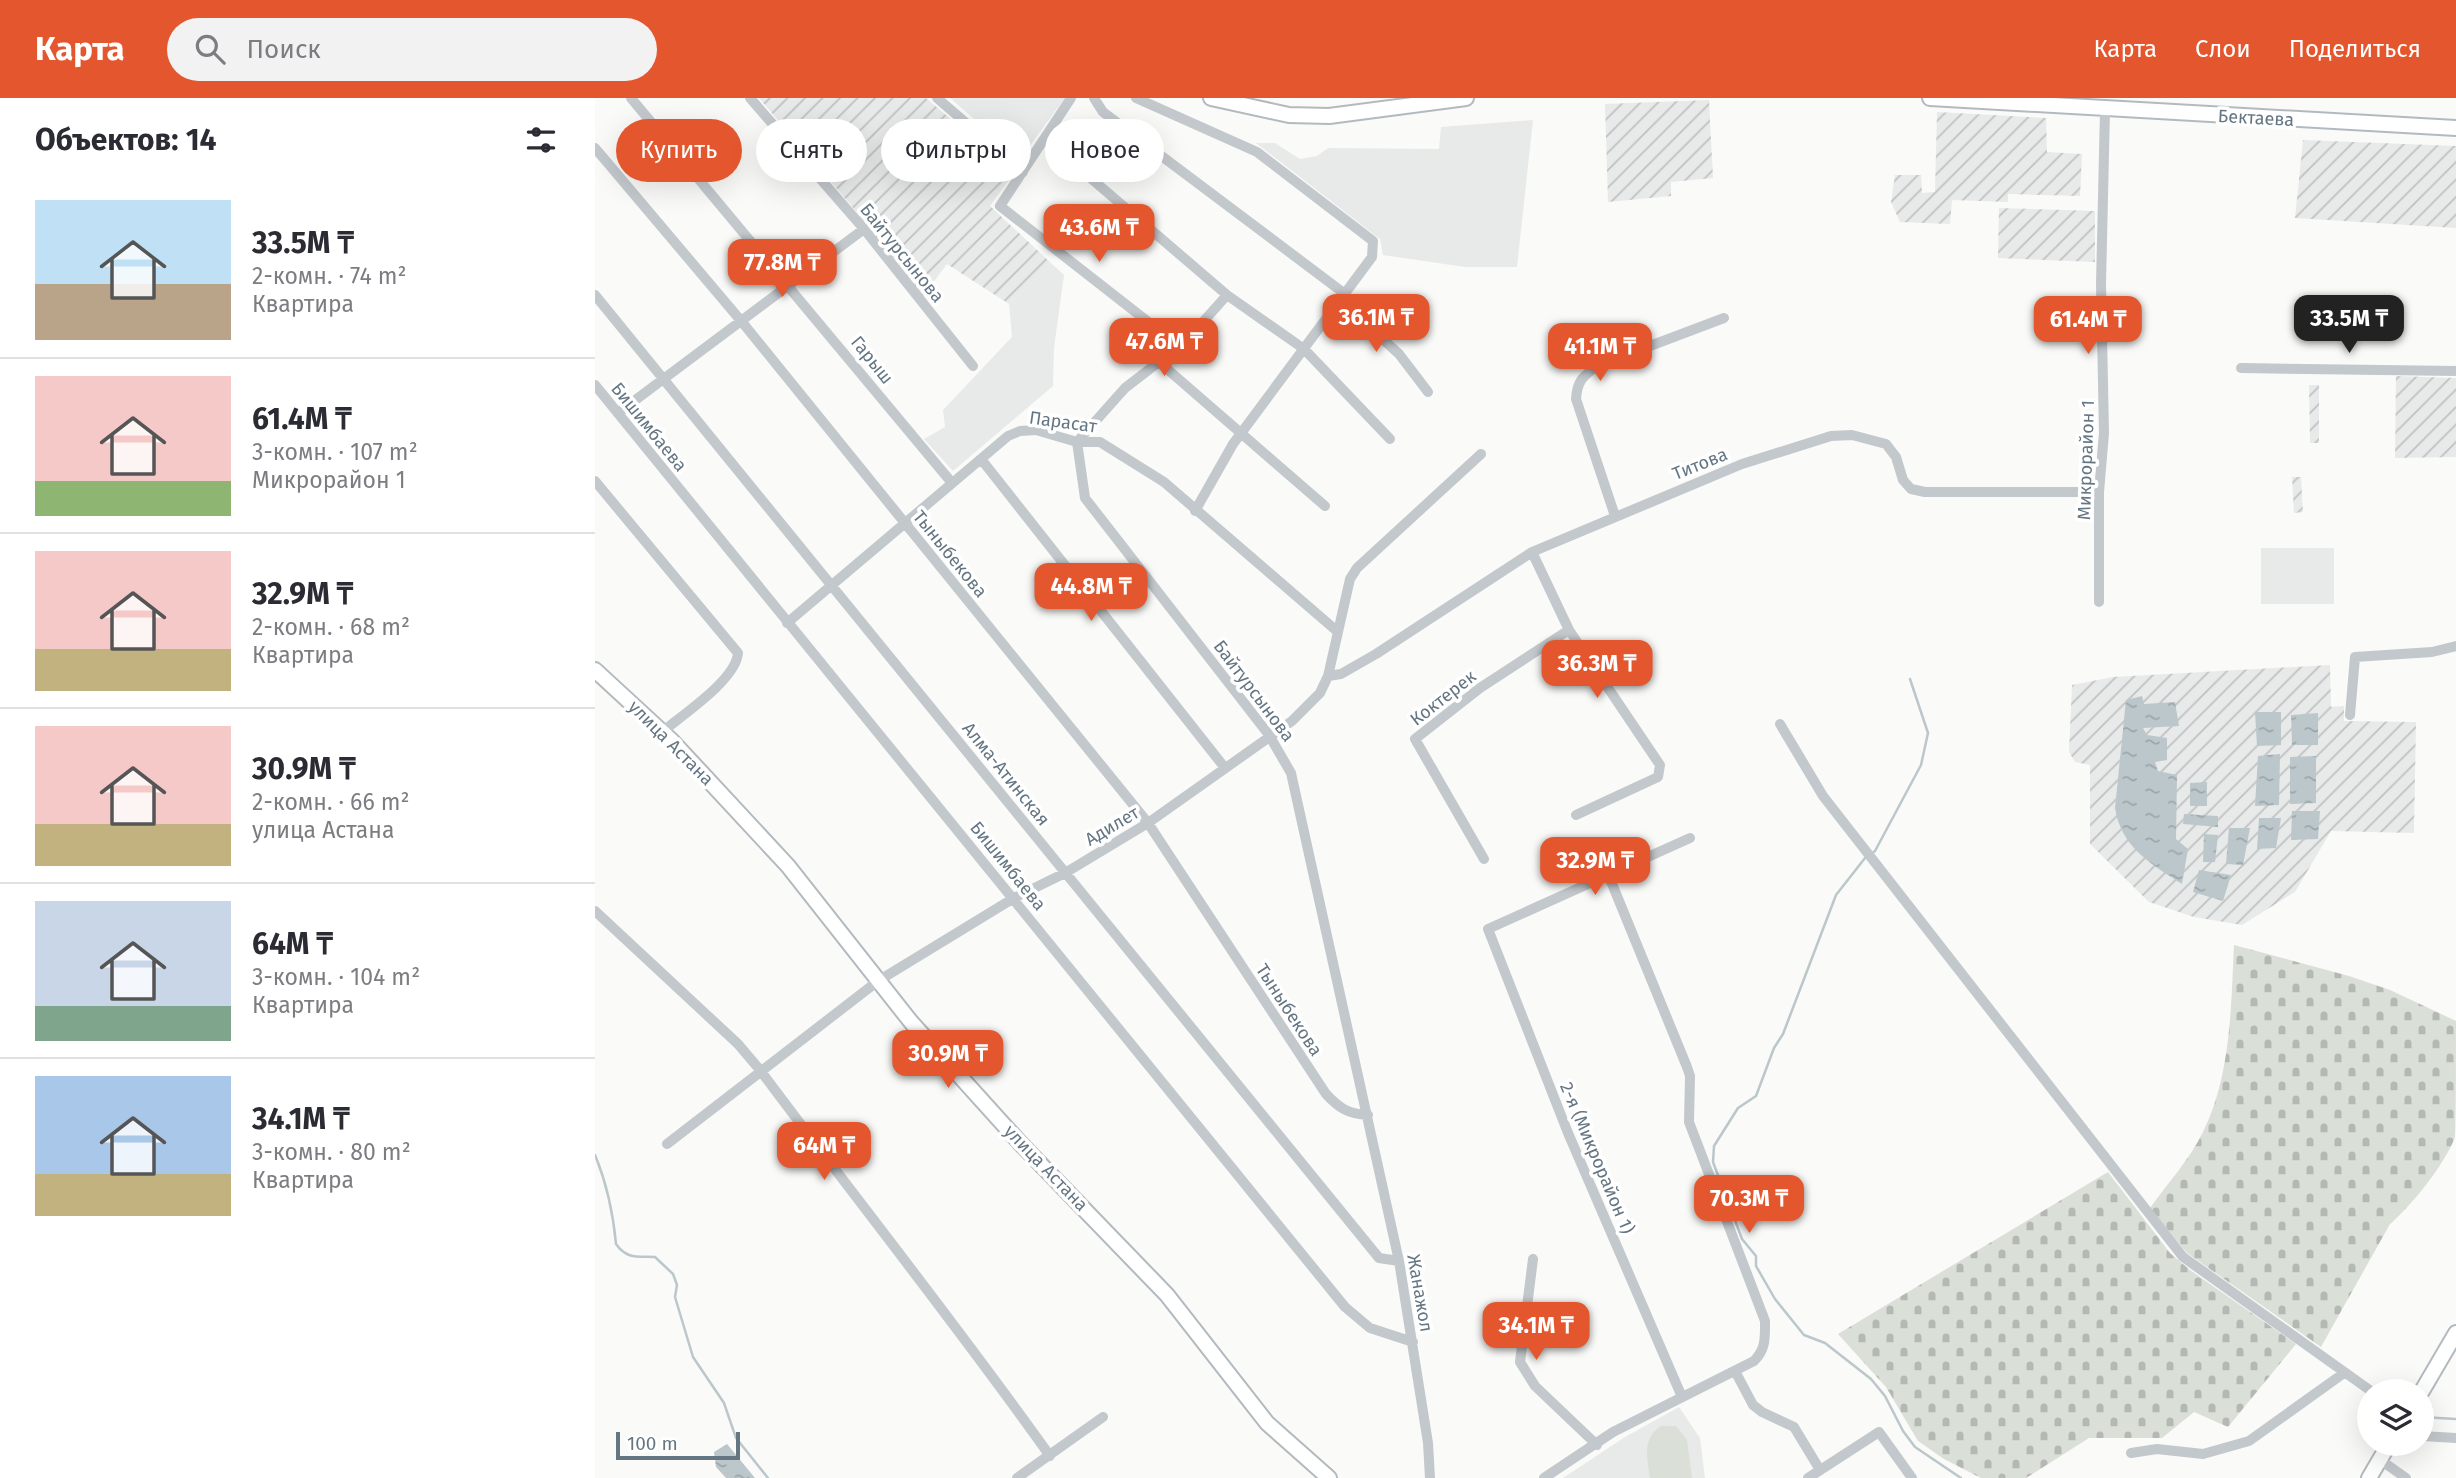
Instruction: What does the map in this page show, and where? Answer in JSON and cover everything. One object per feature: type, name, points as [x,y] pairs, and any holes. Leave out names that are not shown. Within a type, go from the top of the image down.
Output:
[{"type":"main road","points":[[1211,98],[1289,116],[1329,116],[1466,98]]},
{"type":"main road","name":"Бектаева","points":[[1930,98],[2456,128]]},
{"type":"main road","name":"улица Астана","points":[[595,670],[662,732],[788,866],[878,981],[1021,1144],[1167,1295],[1267,1423],[1329,1478]]},
{"type":"main road","points":[[2429,1379],[2456,1333]]},
{"type":"main road","points":[[2368,1478],[2381,1456]]},
{"type":"street","name":"Гарыш","points":[[631,98],[952,483]]},
{"type":"street","name":"Байтурсынова","points":[[750,98],[864,229],[973,366]]},
{"type":"street","points":[[937,98],[961,119]]},
{"type":"street","points":[[1058,119],[1071,98]]},
{"type":"street","points":[[1094,98],[1103,112],[1342,297],[1399,354],[1428,392]]},
{"type":"street","points":[[1136,98],[1258,152],[1373,241],[1372,257],[1241,433],[1195,511]]},
{"type":"street","name":"Микрорайон 1","points":[[2099,602],[2099,492],[2104,433],[2101,284],[2105,110]]},
{"type":"street","points":[[1031,160],[1045,139]]},
{"type":"street","name":"Тыныбекова","points":[[595,148],[742,322],[1148,823],[1326,1094],[1339,1108],[1354,1115],[1368,1115]]},
{"type":"street","points":[[1016,182],[1000,206],[1179,346]]},
{"type":"street","points":[[1095,182],[1227,295],[1304,349],[1390,439]]},
{"type":"street","points":[[618,413],[864,229]]},
{"type":"street","name":"Алма-Атинская","points":[[595,295],[833,584],[1379,1258],[1399,1261]]},
{"type":"street","points":[[1077,442],[1125,388],[1179,346],[1227,295]]},
{"type":"street","points":[[1615,516],[1576,399],[1576,385],[1582,376],[1597,366],[1724,318]]},
{"type":"street","points":[[1159,362],[1325,506]]},
{"type":"street","points":[[2241,368],[2456,371]]},
{"type":"street","name":"Бишимбаева","points":[[595,385],[1357,1320],[1370,1328],[1413,1342]]},
{"type":"street","name":"Парасат","points":[[787,623],[1008,436],[1020,431],[1051,432],[1077,442],[1100,442],[1164,482],[1338,632]]},
{"type":"street","name":"Титова","points":[[1328,677],[1341,674],[1376,654],[1532,552],[1742,464],[1846,434],[1886,444],[1896,457],[1903,480],[1911,489],[1926,492],[2099,492]]},
{"type":"street","name":"Байтурсынова","points":[[1077,442],[1085,498],[1269,735],[1291,773],[1368,1115]]},
{"type":"street","name":"Адилет","points":[[667,1144],[878,981],[1014,898],[1065,873],[1148,823],[1307,708],[1328,677],[1350,579],[1357,568],[1481,454]]},
{"type":"street","points":[[981,459],[1225,768]]},
{"type":"street","points":[[595,481],[738,653],[737,662],[714,689],[662,732]]},
{"type":"street","points":[[1532,552],[1569,630],[1660,765],[1658,777],[1576,815]]},
{"type":"street","name":"Коктерек","points":[[1484,859],[1415,738],[1480,688],[1569,630]]},
{"type":"street","points":[[2350,715],[2355,656],[2432,652],[2456,646]]},
{"type":"street","points":[[1780,724],[1823,796],[2183,1257],[2357,1382]]},
{"type":"street","points":[[1544,1478],[1613,1432],[1735,1370],[1762,1352],[1765,1321],[1689,1122],[1687,1067],[1608,874],[1690,838]]},
{"type":"street","name":"2-я (Микрорайон 1)","points":[[1608,874],[1488,929],[1568,1133],[1682,1397]]},
{"type":"street","points":[[595,911],[738,1044],[760,1070],[885,1238],[974,1350],[1050,1456]]},
{"type":"street","name":"Жанажол","points":[[1368,1115],[1413,1342],[1428,1443],[1430,1478]]},
{"type":"street","points":[[1533,1259],[1520,1362],[1535,1386],[1597,1444]]},
{"type":"street","points":[[1735,1370],[1753,1405],[1794,1427],[1819,1470]]},
{"type":"street","points":[[2131,1453],[2157,1448],[2203,1454],[2249,1441],[2344,1373]]},
{"type":"street","points":[[1019,1478],[1103,1417]]},
{"type":"street","points":[[1808,1478],[1879,1432],[1912,1478]]},
{"type":"street","points":[[2434,1437],[2456,1438]]},
{"type":"street","points":[[2379,1459],[2406,1478]]},
{"type":"shaded area","points":[[759,98],[926,98],[951,119],[881,119],[881,182],[1007,182],[990,206],[1052,264],[1009,304],[947,264],[923,296],[831,182],[867,182],[867,119],[777,119]]},
{"type":"shaded area","points":[[950,98],[1065,98],[1050,119],[1045,119],[1045,125],[1031,144],[1031,119],[974,119]]},
{"type":"shaded area","points":[[1709,100],[1713,178],[1671,182],[1671,196],[1608,202],[1605,104]]},
{"type":"shaded area","points":[[1937,112],[2046,118],[2047,152],[2082,154],[2080,196],[2008,194],[2008,202],[1952,200],[1950,224],[1900,222],[1891,202],[1895,175],[1921,175],[1922,193],[1935,192]]},
{"type":"shaded area","points":[[1533,120],[1517,267],[1465,267],[1383,255],[1380,239],[1256,143],[1275,143],[1300,159],[1317,156],[1328,148],[1439,149],[1441,127]]},
{"type":"shaded area","points":[[2303,140],[2456,146],[2456,228],[2295,218]]},
{"type":"shaded area","points":[[1999,208],[2095,211],[2095,262],[1998,258]]},
{"type":"shaded area","points":[[1052,264],[1064,275],[1054,348],[1053,386],[953,471],[924,439],[945,427],[943,410],[1012,337],[1009,304]]},
{"type":"shaded area","points":[[2396,376],[2456,378],[2456,457],[2395,458]]},
{"type":"shaded area","points":[[2309,385],[2319,385],[2319,443],[2310,443]]},
{"type":"shaded area","points":[[2292,477],[2301,477],[2303,512],[2294,513]]},
{"type":"shaded area","points":[[2261,548],[2334,548],[2334,604],[2261,604]]},
{"type":"shaded area","points":[[2330,665],[2331,707],[2344,706],[2344,721],[2416,722],[2414,833],[2331,831],[2295,892],[2242,925],[2194,917],[2149,902],[2090,844],[2090,765],[2075,762],[2069,752],[2072,685],[2113,677]]},
{"type":"shaded area","points":[[1679,1407],[1700,1438],[1705,1478],[1563,1478],[1625,1437]]},
{"type":"green space","points":[[2234,945],[2390,990],[2456,1021],[2455,1137],[2427,1184],[2390,1224],[2321,1347],[2187,1253],[2150,1208],[2192,1152],[2212,1110],[2228,1040]]},
{"type":"green space","points":[[2108,1172],[2170,1253],[2296,1344],[2228,1427],[2194,1412],[2162,1438],[2089,1438],[2026,1478],[1981,1478],[1944,1459],[1918,1441],[1886,1387],[1838,1334]]},
{"type":"green space","points":[[1661,1426],[1676,1426],[1687,1440],[1692,1478],[1650,1478],[1648,1443]]},
{"type":"water","points":[[2142,696],[2144,704],[2175,702],[2179,726],[2143,728],[2147,735],[2167,738],[2167,760],[2155,762],[2158,771],[2177,775],[2176,839],[2188,849],[2182,884],[2149,861],[2131,844],[2118,822],[2115,808],[2126,700]]},
{"type":"water","points":[[2255,712],[2281,712],[2281,745],[2257,746]]},
{"type":"water","points":[[2318,713],[2318,745],[2292,745],[2291,715]]},
{"type":"water","points":[[2280,754],[2279,805],[2255,806],[2258,756]]},
{"type":"water","points":[[2316,756],[2316,803],[2290,804],[2290,757]]},
{"type":"water","points":[[2207,782],[2207,806],[2190,806],[2190,783]]},
{"type":"water","points":[[2292,811],[2320,811],[2318,839],[2291,840]]},
{"type":"water","points":[[2184,814],[2218,816],[2218,827],[2183,824]]},
{"type":"water","points":[[2259,818],[2281,818],[2276,848],[2257,849]]},
{"type":"water","points":[[2229,828],[2250,828],[2243,865],[2226,864]]},
{"type":"water","points":[[2204,834],[2218,835],[2215,862],[2203,862]]},
{"type":"water","points":[[2199,870],[2231,875],[2223,901],[2193,892]]},
{"type":"water","points":[[727,1444],[755,1478],[726,1478],[716,1467],[714,1452]]},
{"type":"waterway","points":[[1871,854],[1921,765],[1928,733],[1910,679]]},
{"type":"waterway","points":[[1865,858],[1836,895],[1783,1034],[1774,1048],[1756,1096],[1738,1108],[1714,1146],[1713,1162],[1742,1239],[1756,1256],[1756,1266],[1775,1299],[1804,1335],[1825,1343],[1871,1379],[1885,1396],[1903,1431],[1915,1447],[1961,1478]]},
{"type":"waterway","points":[[595,1155],[609,1198],[616,1244],[629,1255],[655,1257],[673,1274],[677,1285],[675,1297],[693,1357],[724,1403],[736,1438],[768,1478]]},
{"type":"waterway","points":[[2434,1418],[2456,1419]]}]
